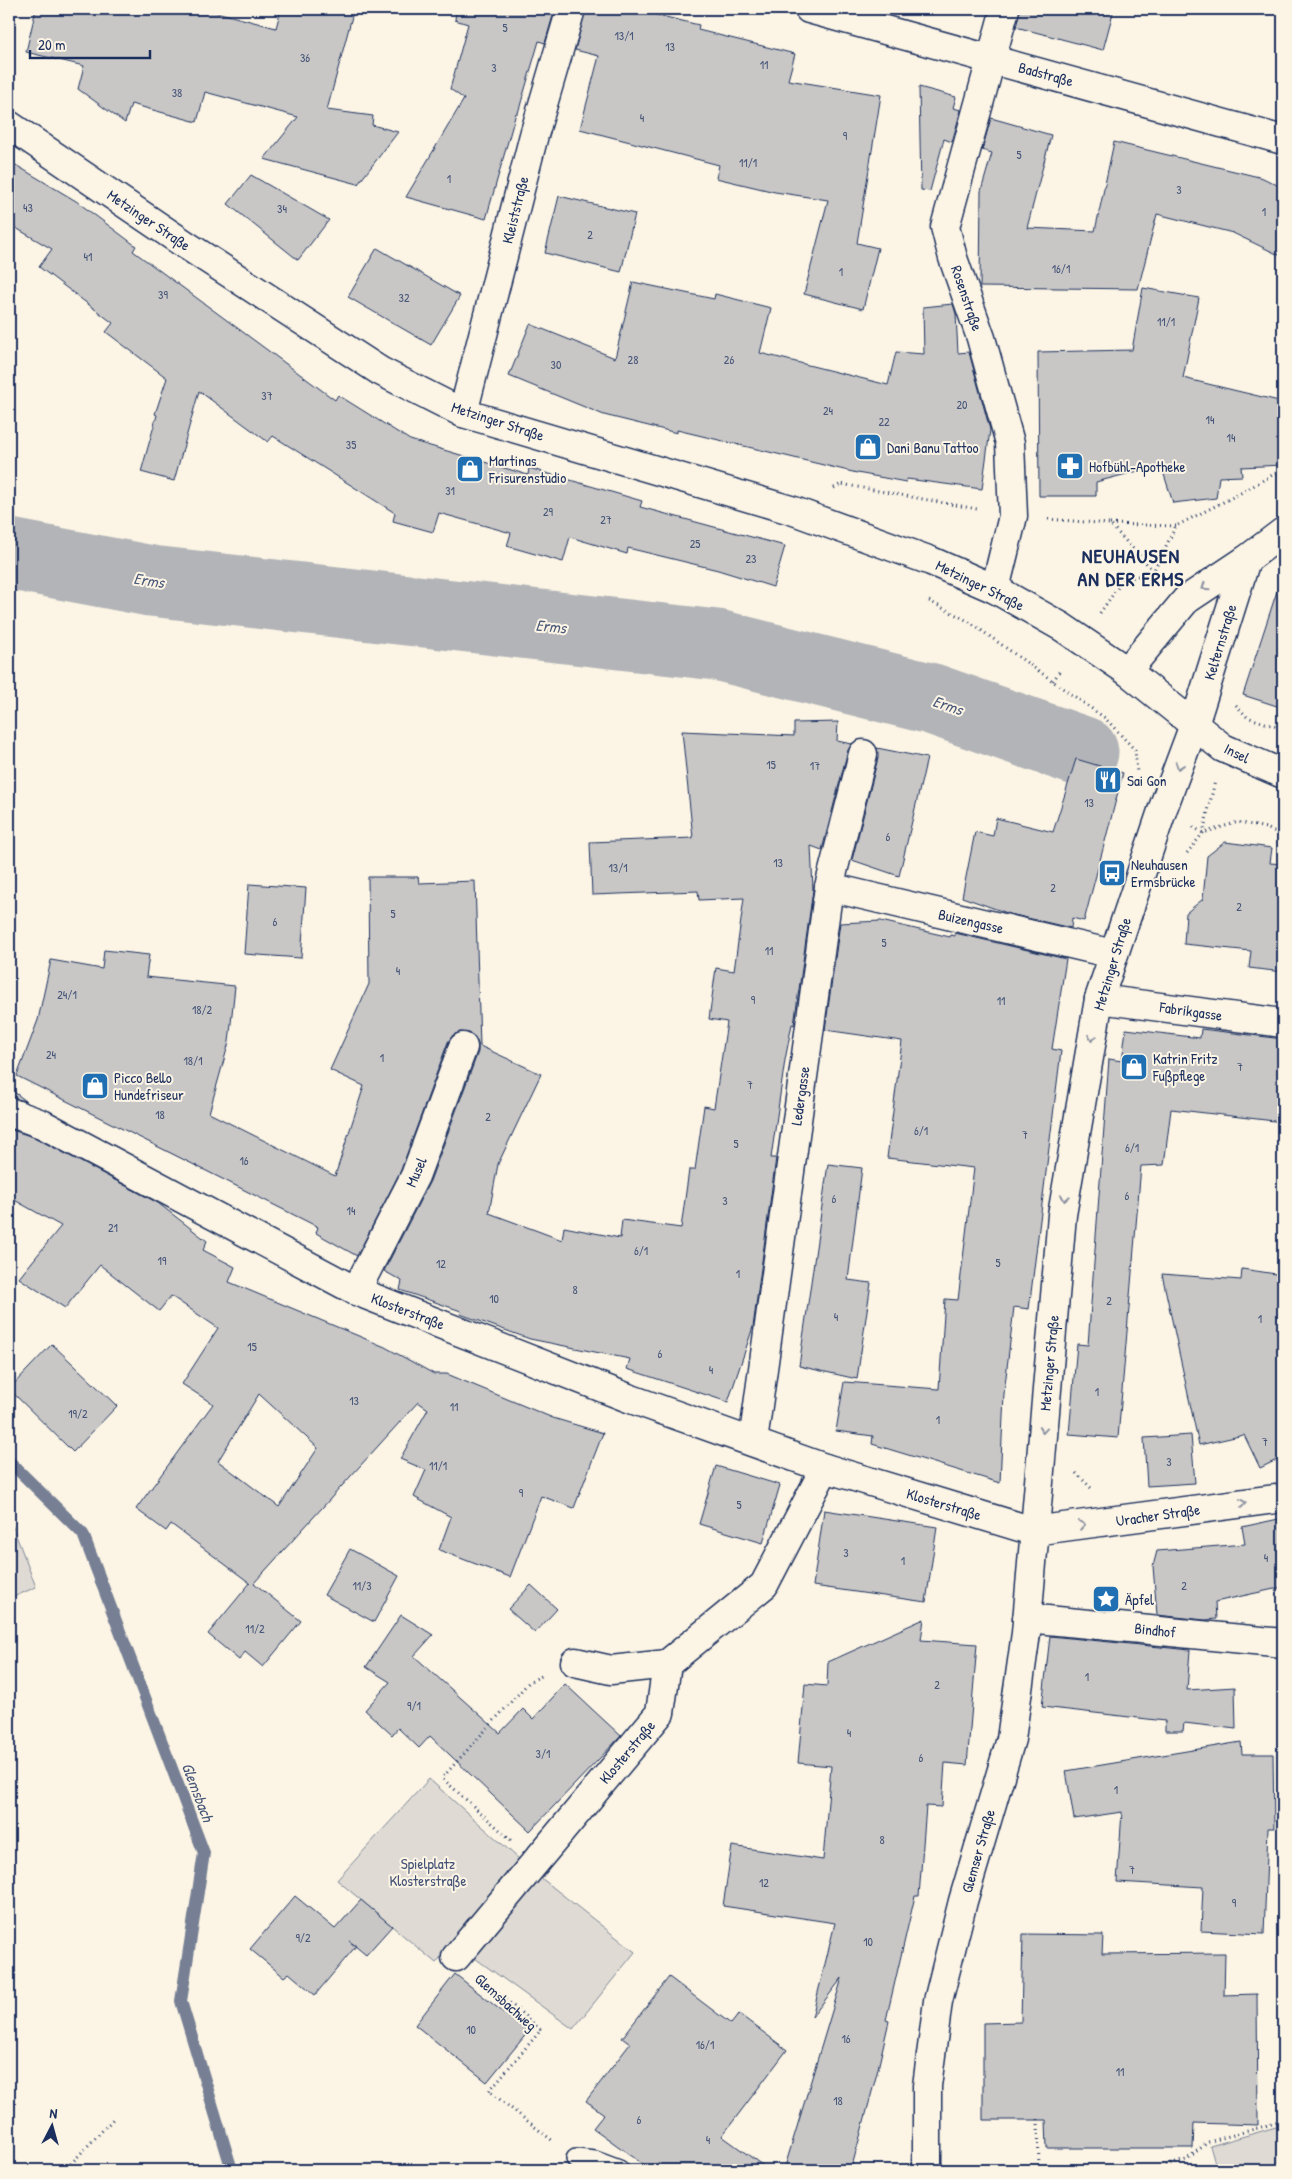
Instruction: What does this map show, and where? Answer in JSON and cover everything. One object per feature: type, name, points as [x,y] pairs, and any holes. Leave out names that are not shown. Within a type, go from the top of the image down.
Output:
[{"type":"street","name":"Kleiststraße","points":[[463,413],[534,135],[572,9]]},
{"type":"street","name":"Badstraße","points":[[809,9],[1283,140]]},
{"type":"street","name":"Rosenstraße","points":[[996,590],[1013,516],[1010,443],[981,338],[953,258],[945,227],[1005,9]]},
{"type":"street","name":"Metzinger Straße","points":[[9,125],[178,240],[380,370],[463,413],[794,511],[931,561],[996,590],[1062,627],[1127,671],[1194,724],[1163,808],[1099,999],[1062,1215],[1034,1532]]},
{"type":"street","name":"Kelternstraße","points":[[1127,671],[1186,600],[1246,560],[1283,532]]},
{"type":"street","name":"Kelternstraße","points":[[1194,724],[1246,560]]},
{"type":"street","name":"Insel","points":[[1194,724],[1223,748],[1283,774]]},
{"type":"street","name":"Ledergasse","points":[[753,1442],[828,887],[863,754]]},
{"type":"street","name":"Buizengasse","points":[[828,887],[1113,954]]},
{"type":"street","name":"Fabrikgasse","points":[[1099,999],[1283,1023]]},
{"type":"street","name":"Musel","points":[[356,1291],[416,1176],[463,1047]]},
{"type":"street","name":"Klosterstraße","points":[[9,1112],[42,1124],[356,1291],[632,1399],[825,1468],[1034,1532]]},
{"type":"street","points":[[576,1662],[611,1670],[666,1664],[764,1585],[825,1468]]},
{"type":"street","name":"Uracher Straße","points":[[1034,1532],[1283,1498]]},
{"type":"street","name":"Glemser Straße","points":[[926,2170],[927,2086],[938,2002],[963,1901],[1011,1739],[1027,1618],[1034,1532]]},
{"type":"street","name":"Bindhof","points":[[1027,1618],[1283,1643]]},
{"type":"street","name":"Klosterstraße","points":[[456,1957],[660,1712],[666,1664]]},
{"type":"lane","points":[[576,2159],[595,2161],[619,2170]]},
{"type":"path","points":[[1110,524],[1176,526],[1283,469]]},
{"type":"path","points":[[1053,681],[1123,580],[1152,572],[1176,526]]},
{"type":"path","points":[[927,600],[968,621],[1105,718],[1135,750],[1138,787],[1163,808],[1203,833],[1238,822],[1266,828],[1283,835]]},
{"type":"path","points":[[1236,705],[1247,717],[1283,729]]},
{"type":"path","points":[[535,1862],[442,1778],[530,1681],[576,1662]]},
{"type":"path","name":"Glemsbachweg","points":[[456,1957],[541,2030],[489,2091],[576,2159]]},
{"type":"path","points":[[58,2170],[66,2169],[115,2117]]},
{"type":"path","points":[[1038,2120],[1039,2170]]},
{"type":"path","points":[[1151,2170],[1162,2169],[1186,2160],[1208,2142],[1283,2121]]},
{"type":"green space","points":[[9,1525],[12,1525],[36,1587],[9,1599]]},
{"type":"green space","name":"Spielplatz Klosterstraße","points":[[429,1779],[519,1859],[495,1889],[536,1874],[635,1952],[573,2029],[472,1956],[487,1899],[436,1963],[337,1880]]},
{"type":"green space","points":[[1283,2125],[1283,2170],[1217,2170],[1210,2146]]},
{"type":"building","points":[[36,9],[205,9],[276,28],[281,9],[354,9],[327,110],[373,116],[372,125],[398,132],[358,184],[264,159],[298,117],[205,92],[197,122],[131,104],[125,123],[78,89],[84,66],[26,52]]},
{"type":"building","points":[[456,9],[555,9],[545,43],[539,41],[486,219],[406,197],[464,99],[450,89],[468,24],[455,20]]},
{"type":"building","points":[[586,9],[632,9],[699,25],[698,30],[795,54],[788,80],[881,95],[857,243],[878,248],[863,309],[804,294],[828,200],[775,192],[716,178],[719,165],[580,129],[599,56],[575,50]]},
{"type":"building","points":[[1020,9],[1114,9],[1103,50],[1016,27]]},
{"type":"building","points":[[919,87],[956,97],[953,108],[961,110],[952,142],[944,139],[930,191],[921,190]]},
{"type":"building","points":[[991,118],[1051,135],[1027,228],[1095,231],[1114,142],[1263,178],[1283,188],[1283,257],[1233,233],[1157,214],[1138,289],[980,287],[981,191],[992,153],[982,150]]},
{"type":"building","points":[[9,161],[76,201],[136,246],[133,251],[335,400],[338,395],[410,440],[528,475],[529,468],[642,501],[640,507],[785,546],[773,587],[718,570],[628,548],[627,554],[570,537],[563,562],[507,546],[511,533],[439,513],[433,532],[393,521],[395,513],[273,436],[268,442],[199,391],[174,481],[141,472],[157,415],[155,414],[167,378],[106,332],[113,323],[39,267],[52,249],[9,224]]},
{"type":"building","points":[[251,175],[329,220],[298,260],[228,204]]},
{"type":"building","points":[[559,196],[635,214],[621,272],[545,253]]},
{"type":"building","points":[[377,248],[460,296],[431,345],[348,297]]},
{"type":"building","points":[[633,282],[714,299],[715,294],[771,308],[760,353],[888,385],[896,352],[924,354],[923,307],[953,304],[956,314],[958,353],[969,352],[990,430],[982,489],[907,479],[906,482],[857,473],[677,430],[677,433],[604,415],[509,376],[530,324],[615,358]]},
{"type":"building","points":[[1143,288],[1199,298],[1183,378],[1283,402],[1283,465],[1241,467],[1242,476],[1219,477],[1216,498],[1173,503],[1161,465],[1096,482],[1096,496],[1039,496],[1038,352],[1132,350]]},
{"type":"building","points":[[1277,591],[1283,592],[1283,708],[1243,695]]},
{"type":"building","points":[[838,722],[837,741],[852,744],[848,750],[822,850],[811,846],[813,890],[794,1025],[792,1024],[785,1060],[771,1158],[776,1158],[753,1327],[728,1402],[627,1369],[630,1359],[530,1339],[460,1314],[461,1311],[400,1290],[402,1281],[384,1271],[430,1181],[478,1052],[478,1044],[475,1037],[469,1033],[460,1032],[453,1035],[448,1042],[401,1170],[357,1256],[316,1233],[318,1227],[17,1076],[38,1020],[51,960],[102,969],[104,950],[149,955],[146,977],[235,986],[229,1042],[209,1113],[335,1176],[364,1086],[330,1070],[369,984],[368,877],[418,877],[419,883],[475,881],[480,1046],[541,1074],[498,1164],[489,1213],[562,1240],[564,1227],[620,1238],[622,1220],[681,1228],[689,1170],[695,1170],[704,1106],[714,1108],[727,1022],[709,1019],[716,968],[734,971],[744,898],[699,900],[698,891],[592,895],[590,842],[693,838],[682,731],[794,736],[794,723]]},
{"type":"building","points":[[877,748],[927,758],[899,876],[852,860],[878,758]]},
{"type":"building","points":[[1076,759],[1123,773],[1084,921],[1072,918],[1071,928],[1010,914],[962,897],[975,832],[993,836],[996,818],[1053,832]]},
{"type":"building","points":[[1225,842],[1272,848],[1270,863],[1283,864],[1283,972],[1249,968],[1251,951],[1184,944],[1186,913],[1203,899],[1207,856]]},
{"type":"building","points":[[249,884],[306,888],[301,958],[244,954]]},
{"type":"building","points":[[881,921],[950,937],[951,935],[955,936],[955,933],[1066,959],[1052,1049],[1061,1051],[1029,1309],[1014,1307],[1004,1394],[1000,1483],[872,1444],[873,1436],[836,1431],[844,1382],[939,1389],[945,1299],[958,1300],[974,1168],[887,1158],[902,1041],[825,1030],[840,923]]},
{"type":"building","points":[[1126,1029],[1200,1038],[1201,1029],[1283,1039],[1283,1122],[1171,1109],[1164,1165],[1141,1166],[1118,1438],[1069,1434],[1077,1344],[1088,1345],[1109,1059],[1122,1061]]},
{"type":"building","points":[[9,1088],[26,1101],[9,1097]]},
{"type":"building","points":[[9,1129],[36,1138],[158,1203],[207,1241],[203,1250],[235,1267],[229,1282],[385,1347],[434,1374],[447,1374],[553,1418],[603,1433],[574,1508],[541,1496],[510,1577],[439,1550],[451,1517],[414,1497],[426,1470],[400,1459],[428,1409],[418,1402],[254,1583],[301,1621],[263,1667],[245,1652],[239,1660],[208,1634],[250,1583],[171,1524],[166,1531],[136,1509],[213,1404],[182,1384],[218,1328],[171,1296],[159,1311],[100,1265],[65,1308],[19,1278],[61,1226],[9,1197]],"holes":[[[259,1394],[318,1448],[279,1507],[218,1461]]]},
{"type":"building","points":[[828,1164],[862,1168],[848,1280],[871,1283],[857,1379],[799,1366]]},
{"type":"building","points":[[1242,1269],[1283,1275],[1283,1457],[1260,1468],[1244,1435],[1199,1445],[1162,1274],[1241,1280]]},
{"type":"building","points":[[52,1344],[117,1406],[73,1452],[9,1389]]},
{"type":"building","points":[[1191,1435],[1195,1483],[1147,1486],[1144,1438]]},
{"type":"building","points":[[716,1466],[780,1485],[763,1543],[699,1524]]},
{"type":"building","points":[[824,1510],[937,1527],[926,1602],[813,1586]]},
{"type":"building","points":[[1283,1518],[1283,1587],[1215,1602],[1216,1619],[1205,1620],[1157,1615],[1153,1566],[1157,1551],[1245,1544],[1242,1527]]},
{"type":"building","points":[[350,1549],[399,1576],[374,1622],[324,1595]]},
{"type":"building","points":[[531,1585],[557,1609],[535,1633],[508,1609]]},
{"type":"building","points":[[401,1615],[433,1635],[414,1656],[500,1733],[523,1709],[533,1719],[565,1684],[621,1736],[530,1831],[430,1736],[419,1748],[398,1728],[392,1735],[365,1710],[390,1682],[366,1667]]},
{"type":"building","points":[[924,1619],[921,1640],[977,1644],[967,1765],[945,1763],[942,1807],[926,1806],[919,1896],[915,1896],[886,2020],[889,2021],[877,2073],[851,2170],[784,2170],[842,1978],[812,2017],[835,1923],[723,1906],[732,1846],[823,1860],[831,1766],[798,1763],[805,1684],[827,1686],[828,1662]]},
{"type":"building","points":[[1050,1636],[1190,1650],[1187,1690],[1235,1687],[1236,1729],[1184,1723],[1183,1731],[1165,1731],[1165,1721],[1042,1707]]},
{"type":"building","points":[[1241,1742],[1242,1754],[1273,1754],[1274,1828],[1268,1828],[1264,1934],[1201,1931],[1203,1887],[1117,1882],[1122,1812],[1074,1819],[1066,1771]]},
{"type":"building","points":[[295,1896],[335,1929],[361,1900],[392,1926],[366,1955],[356,1946],[315,1995],[289,1973],[284,1977],[250,1949]]},
{"type":"building","points":[[1023,1934],[1103,1935],[1102,1954],[1225,1953],[1224,1995],[1257,1994],[1258,2125],[1194,2123],[1193,2148],[1047,2148],[1046,2120],[983,2120],[983,2023],[1021,2022]]},
{"type":"building","points":[[455,1974],[528,2032],[487,2082],[415,2025]]},
{"type":"building","points":[[669,1977],[731,2024],[739,2014],[787,2050],[722,2136],[769,2170],[651,2170],[593,2128],[604,2114],[586,2101],[630,2044],[622,2038]]},
{"type":"waterway","name":"Erms","points":[[9,554],[151,581],[717,645],[932,699],[1083,752]]},
{"type":"waterway","name":"Glemsbach","points":[[9,1461],[83,1534],[204,1853],[181,2001],[232,2170]]},
{"type":"place","name":"Dani Banu Tattoo","points":[[868,447]]},
{"type":"place","name":"Hofbühl-Apotheke","points":[[1070,466]]},
{"type":"place","name":"Martinas Frisurenstudio","points":[[470,469]]},
{"type":"place","name":"Sai Gon","points":[[1108,780]]},
{"type":"place","name":"Neuhausen Ermsbrücke","points":[[1112,873]]},
{"type":"place","name":"Katrin Fritz Fußpflege","points":[[1134,1067]]},
{"type":"place","name":"Picco Bello Hundefriseur","points":[[95,1086]]},
{"type":"place","name":"Äpfel","points":[[1106,1599]]},
{"type":"district","name":"NEUHAUSEN AN DER ERMS","points":[[1131,566]]}]
